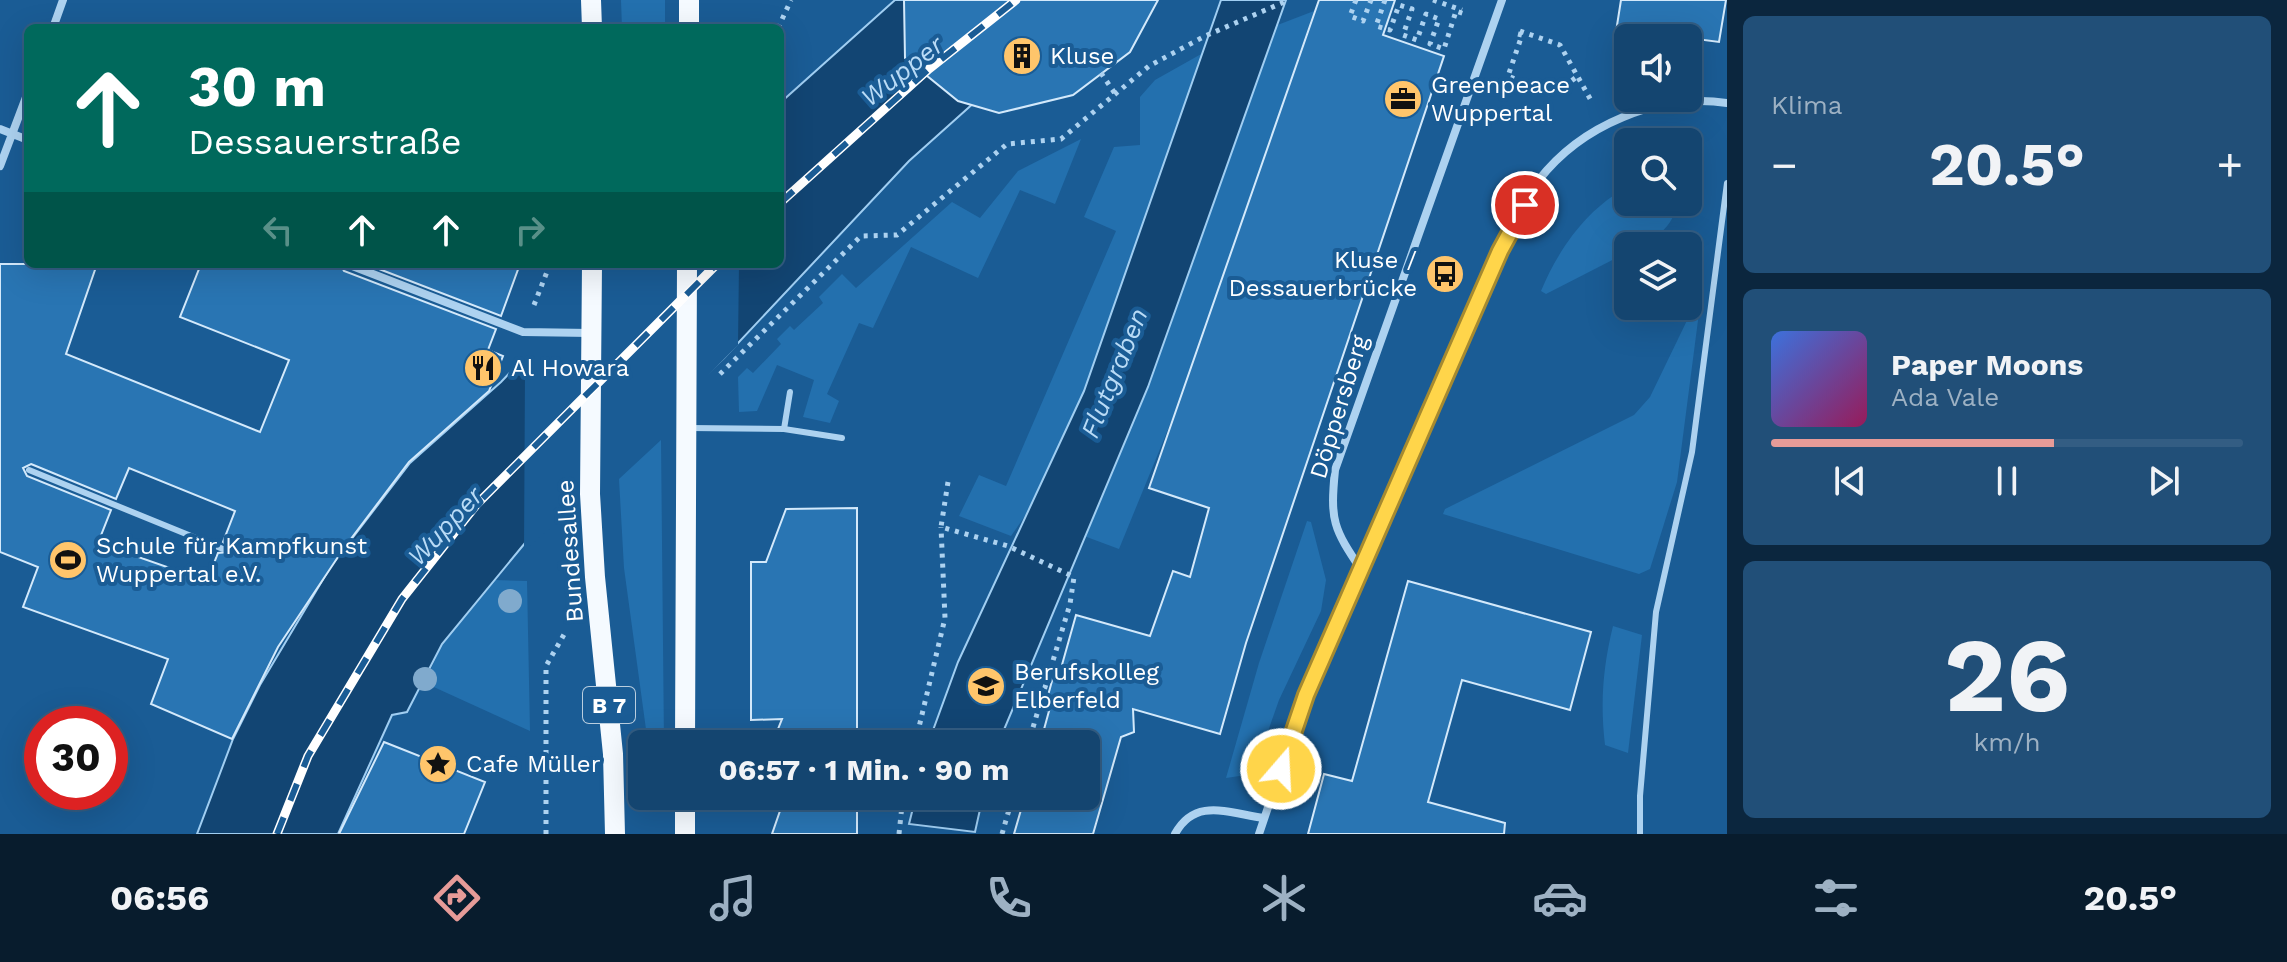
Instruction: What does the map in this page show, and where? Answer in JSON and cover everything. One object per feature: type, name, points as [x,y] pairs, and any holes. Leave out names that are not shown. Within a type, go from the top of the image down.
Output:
[{"type":"main road","points":[[591,0],[592,24]]},
{"type":"main road","points":[[689,0],[689,24]]},
{"type":"main road","points":[[685,730],[687,268]]},
{"type":"main road","name":"Bundesallee","points":[[592,272],[590,494],[613,754],[615,834]]},
{"type":"main road","points":[[685,810],[685,834]]},
{"type":"street","points":[[54,24],[63,0]]},
{"type":"street","name":"Döppersberg","points":[[1362,571],[1345,546],[1331,513],[1335,470],[1502,0]]},
{"type":"street","points":[[1259,834],[1306,695],[1500,251],[1537,182],[1575,143],[1660,103],[1703,99],[1727,103]]},
{"type":"street","points":[[0,166],[24,102]]},
{"type":"street","points":[[0,129],[24,138]]},
{"type":"street","points":[[357,268],[523,332],[591,333]]},
{"type":"street","points":[[1175,834],[1184,817],[1201,810],[1264,818]]},
{"type":"lane","points":[[1640,834],[1640,796],[1656,612],[1692,452],[1727,183]]},
{"type":"lane","points":[[784,429],[790,392]]},
{"type":"lane","points":[[684,428],[784,429],[842,438]]},
{"type":"lane","points":[[29,470],[223,549]]},
{"type":"path","points":[[780,24],[791,0]]},
{"type":"path","points":[[1356,0],[1350,16],[1363,21],[1371,0]]},
{"type":"path","points":[[1385,0],[1376,26],[1390,30],[1399,5],[1412,9],[1403,35],[1417,40],[1426,14],[1439,19],[1430,44],[1444,49],[1452,24]]},
{"type":"path","points":[[685,403],[861,236],[897,235],[1007,144],[1061,139],[1149,66],[1205,36],[1288,1]]},
{"type":"path","points":[[1533,35],[1560,45],[1606,126]]},
{"type":"path","points":[[1101,73],[1116,95]]},
{"type":"path","points":[[1517,80],[1552,95],[1578,76]]},
{"type":"path","points":[[523,332],[548,268]]},
{"type":"path","points":[[918,730],[945,618],[941,527],[948,482]]},
{"type":"path","points":[[941,527],[1008,546],[1074,577],[1070,604],[1032,730]]},
{"type":"path","points":[[546,834],[546,666],[567,628]]},
{"type":"path","points":[[899,834],[902,810]]},
{"type":"path","points":[[1002,834],[1009,810]]},
{"type":"shaded area","points":[[621,0],[665,0],[665,24],[622,24]]},
{"type":"shaded area","points":[[1314,11],[1187,383],[1119,549],[1084,536],[1148,387],[1275,26]]},
{"type":"shaded area","points":[[1203,53],[1084,391],[1027,513],[1011,536],[959,516],[979,475],[1006,486],[1116,231],[1084,217],[1114,147],[1140,145],[1140,97],[1155,80]]},
{"type":"shaded area","points":[[1081,139],[1055,204],[1020,190],[978,278],[911,247],[873,328],[859,323],[827,394],[839,401],[830,423],[803,417],[814,380],[777,365],[757,411],[739,412],[738,377],[747,368],[753,373],[781,344],[777,339],[790,326],[794,330],[823,303],[819,297],[842,274],[856,288],[952,202],[980,218],[1018,171]]},
{"type":"shaded area","points":[[1613,196],[1614,216],[1673,216],[1672,219],[1662,232],[1614,232],[1614,259],[1546,294],[1541,291],[1565,246],[1587,218]]},
{"type":"shaded area","points":[[1687,320],[1698,320],[1677,482],[1650,569],[1639,574],[1443,514],[1445,509],[1634,415],[1650,397]]},
{"type":"shaded area","points":[[661,440],[664,730],[646,730],[624,568],[619,479]]},
{"type":"shaded area","points":[[1307,521],[1311,522],[1326,580],[1321,611],[1279,700],[1253,774],[1226,778],[1259,663]]},
{"type":"shaded area","points":[[495,580],[527,581],[530,731],[425,683],[442,644]]},
{"type":"shaded area","points":[[1613,626],[1642,635],[1628,753],[1605,745],[1603,685]]},
{"type":"water","name":"Wupper","points":[[895,0],[1100,0],[1043,41],[909,161],[724,358],[525,543],[442,644],[407,712],[392,715],[338,834],[197,834],[233,739],[260,685],[331,566],[410,463],[501,382],[609,268],[784,268],[784,99]]},
{"type":"water","name":"Flutgraben","points":[[1221,0],[1286,0],[1148,387],[1004,730],[933,730],[958,662],[1084,391]]},
{"type":"water","points":[[912,810],[980,810],[975,832],[909,824]]},
{"type":"pier","points":[[604,268],[739,268],[738,345],[576,508],[524,550],[525,370],[511,363]]},
{"type":"building","name":"Kluse","points":[[904,0],[1158,0],[1130,52],[1073,95],[999,113],[958,101],[905,58]]},
{"type":"building","points":[[1319,0],[1395,0],[1383,35],[1444,56],[1246,643],[1220,734],[1133,709],[1134,732],[1121,737],[1100,810],[1100,730],[1044,730],[1049,711],[1044,710],[1055,670],[1060,672],[1076,615],[1150,636],[1173,571],[1190,577],[1209,508],[1149,488]]},
{"type":"building","points":[[1621,0],[1726,0],[1719,42],[1702,40],[1702,24],[1617,24]]},
{"type":"building","points":[[0,264],[24,264],[24,268],[96,268],[66,354],[260,432],[289,360],[180,317],[199,268],[342,268],[496,329],[488,350],[503,356],[489,391],[409,462],[344,548],[278,647],[232,739],[151,704],[168,659],[23,607],[38,567],[0,552]],"holes":[[[31,464],[116,499],[129,468],[235,511],[223,542],[228,546],[228,552],[218,553],[207,581],[98,543],[111,510],[27,476],[23,468]]]},
{"type":"building","points":[[376,268],[519,268],[501,316]]},
{"type":"building","points":[[857,508],[857,730],[778,730],[782,719],[751,720],[751,562],[766,562],[786,509]]},
{"type":"building","points":[[1408,581],[1591,632],[1570,710],[1462,680],[1428,802],[1505,823],[1504,834],[1308,834],[1324,774],[1352,781]]},
{"type":"building","points":[[384,742],[485,782],[464,834],[339,834]]},
{"type":"building","points":[[780,810],[857,810],[857,834],[772,834]]},
{"type":"building","points":[[1021,810],[1100,810],[1093,834],[1014,834]]},
{"type":"railway","points":[[784,199],[929,69],[1016,0]]},
{"type":"railway","points":[[277,834],[308,756],[402,599],[477,504],[713,268]]},
{"type":"place","name":"Kluse","points":[[1022,56]]},
{"type":"place","name":"Greenpeace Wuppertal","points":[[1403,99]]},
{"type":"place","name":"Kluse / Dessauerbrücke","points":[[1445,274]]},
{"type":"place","name":"Al Howara","points":[[483,368]]},
{"type":"place","name":"Schule für Kampfkunst Wuppertal e.V.","points":[[68,560]]},
{"type":"place","name":"Berufskolleg Elberfeld","points":[[986,686]]},
{"type":"place","name":"Cafe Müller","points":[[438,764]]},
{"type":"route","points":[[1281,769],[1306,695],[1500,251],[1525,205]]}]
